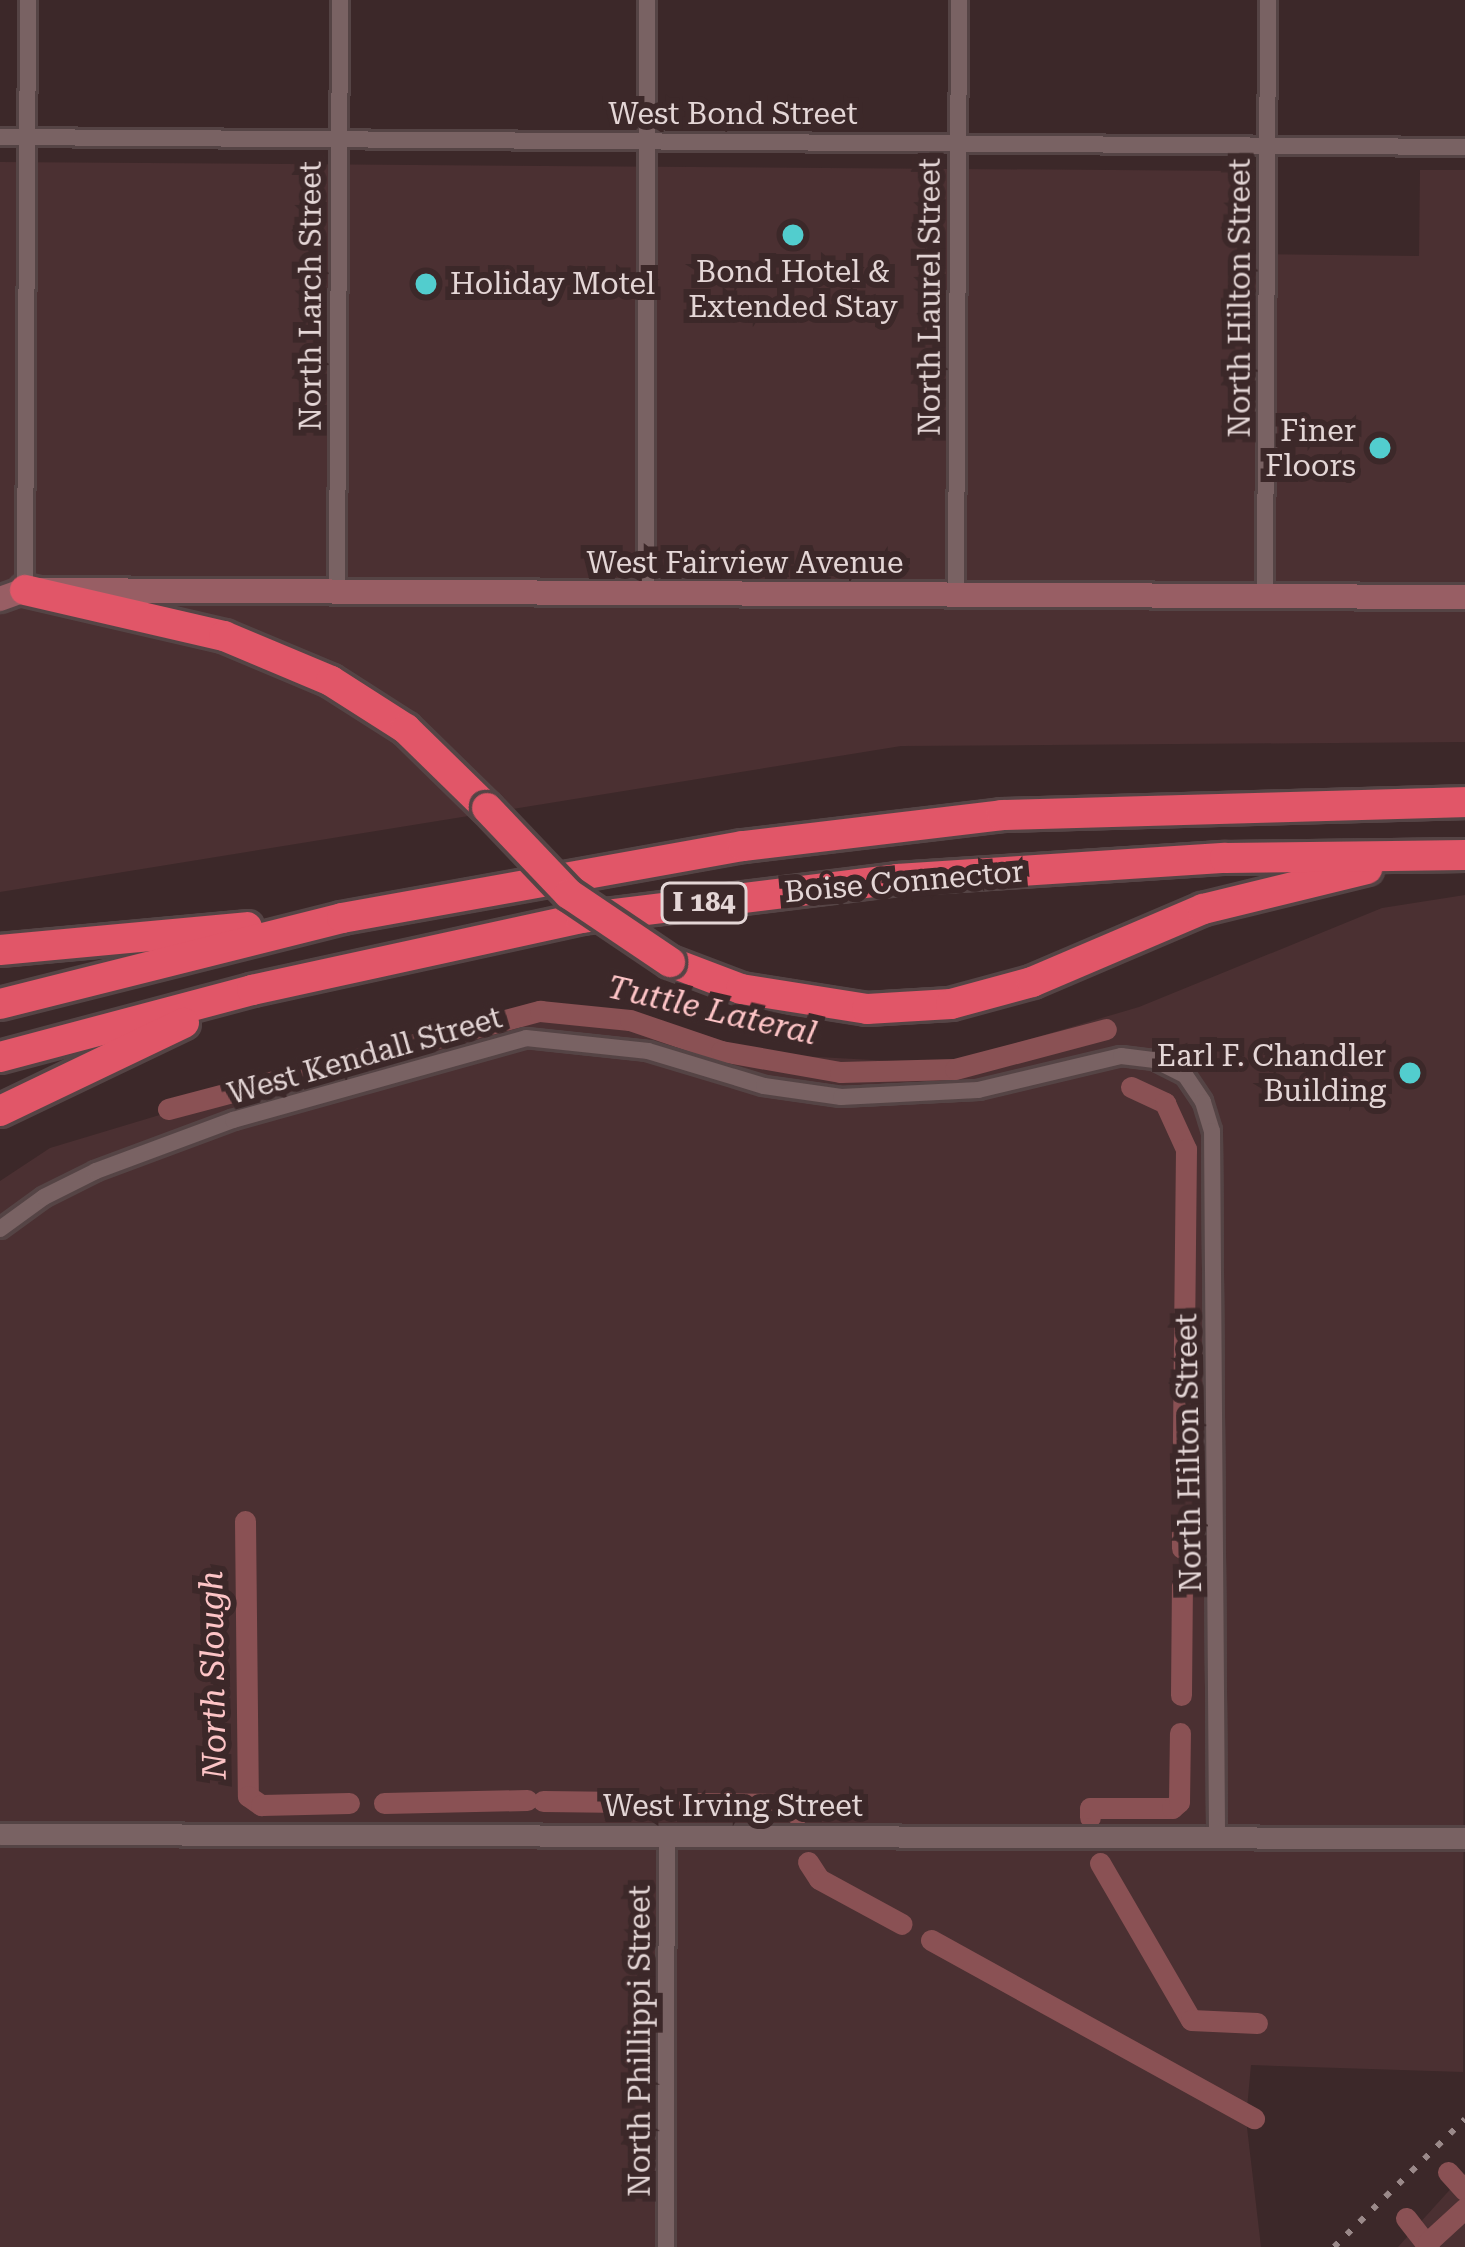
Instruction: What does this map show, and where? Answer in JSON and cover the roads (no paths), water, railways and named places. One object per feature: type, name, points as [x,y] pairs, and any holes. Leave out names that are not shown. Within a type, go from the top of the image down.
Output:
[{"type":"highway","points":[[8,590],[224,636],[331,681],[406,729],[569,894],[670,962],[741,988],[867,1009],[950,1004],[1032,982],[1203,909],[1423,856]]},
{"type":"highway","name":"Boise Connector","points":[[0,1004],[342,918],[743,845],[1002,815],[1465,802]]},
{"type":"highway","name":"Boise Connector","points":[[0,1057],[252,990],[581,918],[896,879],[1225,859],[1465,855]]},
{"type":"highway","points":[[0,950],[342,918]]},
{"type":"highway","points":[[0,1111],[252,990]]},
{"type":"main road","name":"West Fairview Avenue","points":[[8,590],[1465,597]]},
{"type":"street","points":[[8,590],[27,137],[28,0]]},
{"type":"street","name":"North Larch Street","points":[[337,592],[340,0]]},
{"type":"street","points":[[646,593],[647,0]]},
{"type":"street","name":"North Laurel Street","points":[[956,594],[959,0]]},
{"type":"street","name":"North Hilton Street","points":[[1265,596],[1268,0]]},
{"type":"street","name":"West Bond Street","points":[[0,137],[1465,147]]},
{"type":"street","name":"West Kendall Street","points":[[0,1228],[44,1197],[95,1172],[233,1120],[526,1038],[648,1051],[764,1086],[841,1097],[978,1090],[1121,1056],[1156,1060],[1185,1075]]},
{"type":"street","name":"North Hilton Street","points":[[1185,1075],[1204,1102],[1212,1131],[1217,1838]]},
{"type":"street","name":"West Irving Street","points":[[0,1834],[1465,1838]]},
{"type":"street","name":"North Phillippi Street","points":[[666,2247],[668,1836]]},
{"type":"waterway","name":"Tuttle Lateral","points":[[168,1109],[540,1011],[630,1020],[721,1051],[840,1072],[955,1069],[1106,1029]]},
{"type":"waterway","name":"Tuttle Lateral","points":[[1131,1087],[1165,1103],[1186,1149],[1183,1442]]},
{"type":"waterway","name":"North Slough","points":[[245,1521],[248,1796],[261,1805],[349,1803]]},
{"type":"waterway","name":"Tuttle Lateral","points":[[1182,1533],[1182,1548]]},
{"type":"waterway","name":"Tuttle Lateral","points":[[1181,1695],[1182,1585]]},
{"type":"waterway","name":"Tuttle Lateral","points":[[1090,1817],[1090,1808],[1172,1808],[1179,1802],[1180,1733]]},
{"type":"waterway","name":"North Slough","points":[[384,1803],[527,1800]]},
{"type":"waterway","name":"North Slough","points":[[543,1801],[626,1802]]},
{"type":"waterway","name":"North Slough","points":[[684,1803],[794,1804],[797,1815]]},
{"type":"waterway","name":"North Slough","points":[[808,1862],[819,1879],[902,1924]]},
{"type":"waterway","name":"Tuttle Lateral","points":[[1100,1863],[1191,2020],[1257,2023]]},
{"type":"waterway","name":"North Slough","points":[[931,1940],[1254,2118]]},
{"type":"waterway","name":"Tuttle Lateral","points":[[1448,2172],[1465,2191]]},
{"type":"waterway","name":"Tuttle Lateral","points":[[1428,2242],[1465,2208]]},
{"type":"waterway","name":"North Slough","points":[[1406,2218],[1429,2247]]},
{"type":"railway","points":[[1334,2247],[1465,2119]]},
{"type":"place","name":"Bond Hotel & Extended Stay","points":[[793,235]]},
{"type":"place","name":"Holiday Motel","points":[[426,284]]},
{"type":"place","name":"Finer Floors","points":[[1380,448]]},
{"type":"place","name":"Earl F. Chandler Building","points":[[1410,1073]]}]
